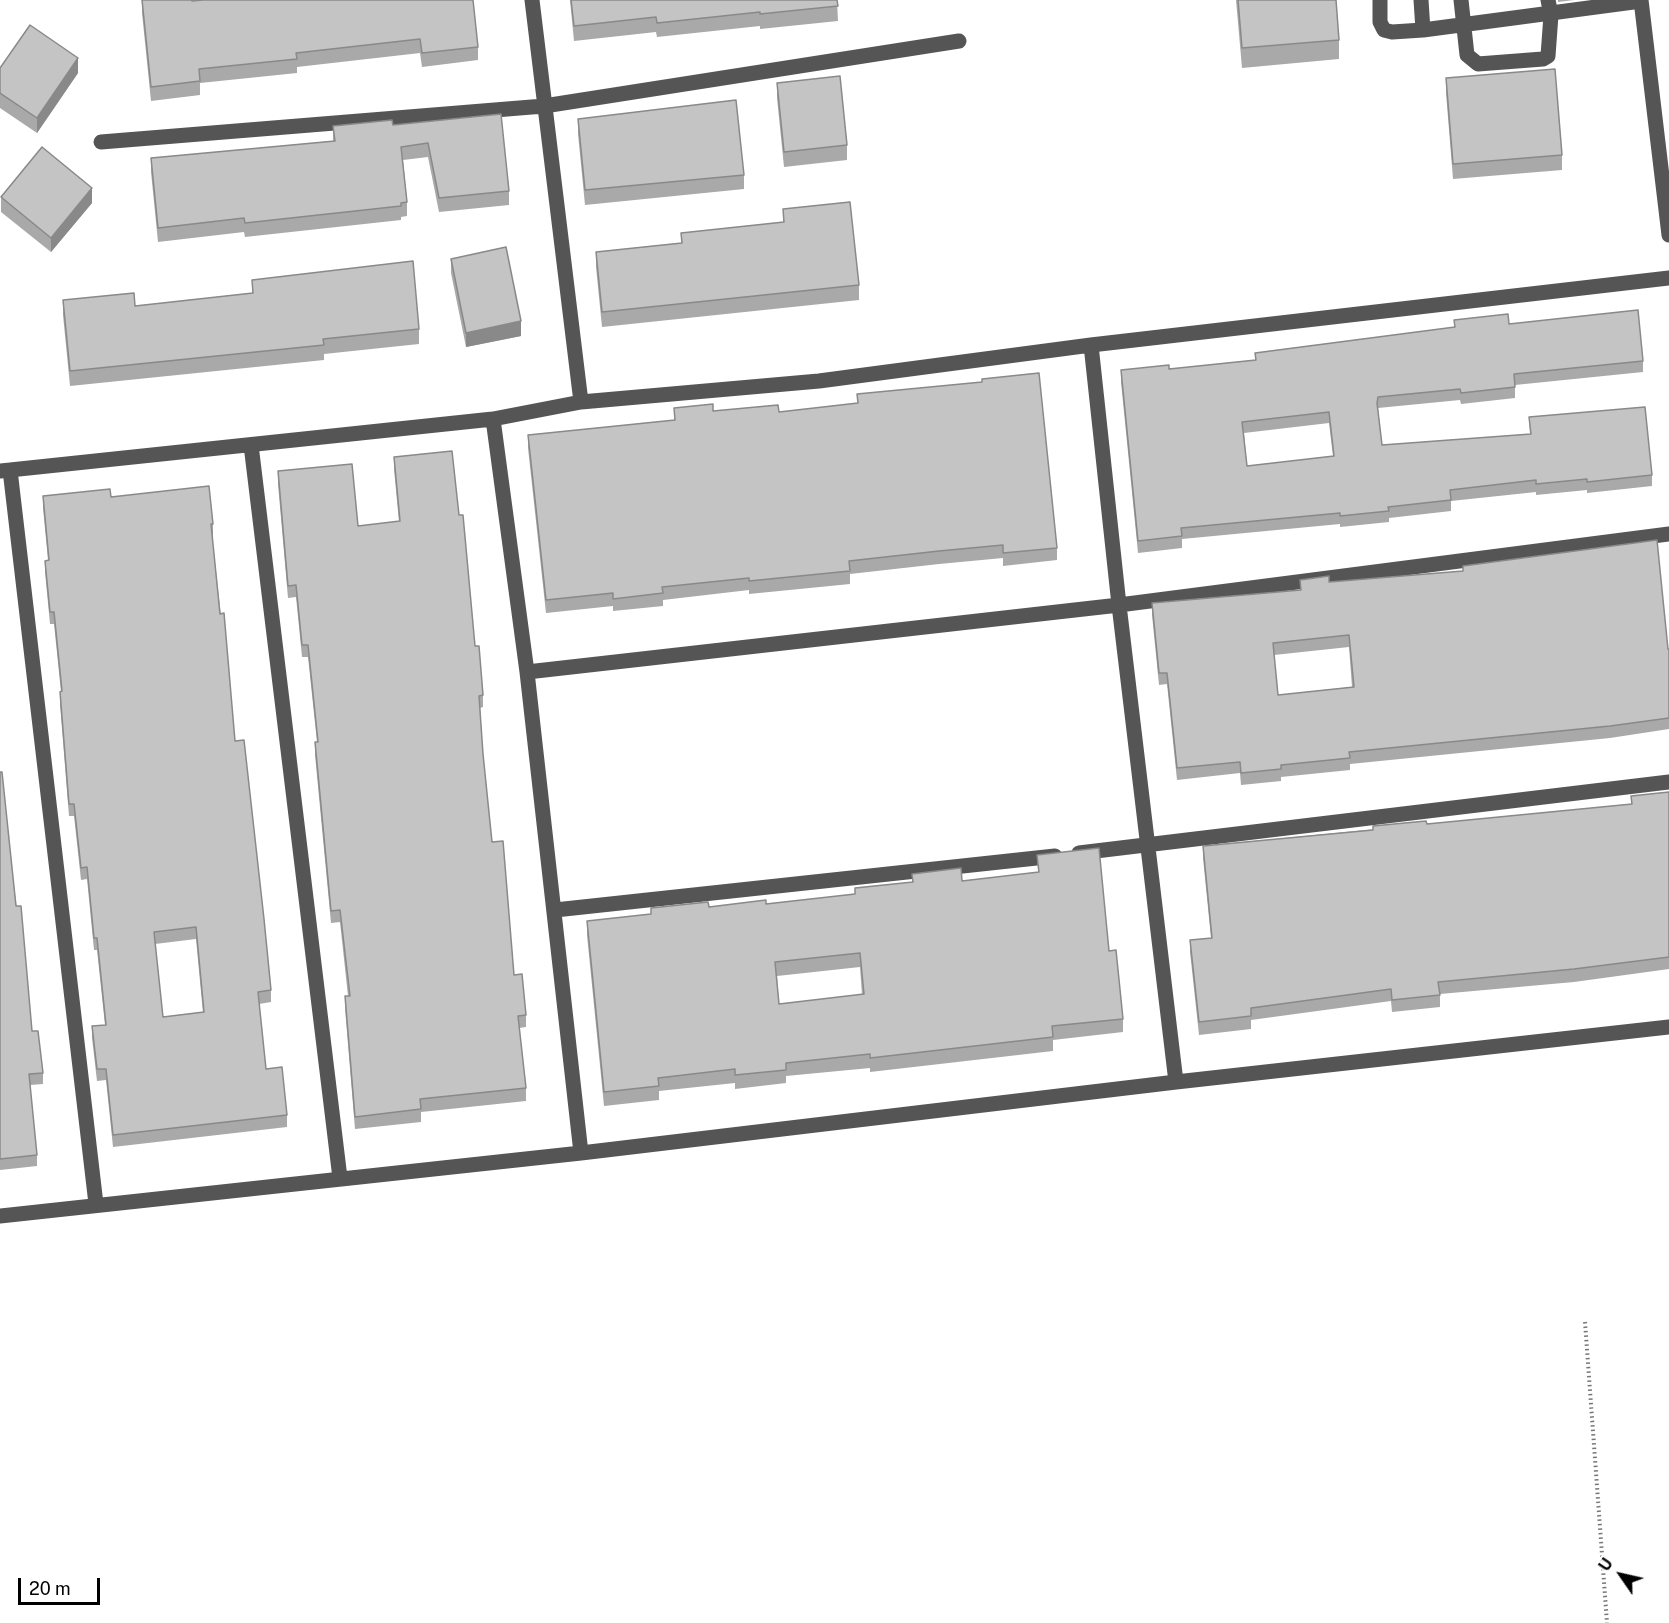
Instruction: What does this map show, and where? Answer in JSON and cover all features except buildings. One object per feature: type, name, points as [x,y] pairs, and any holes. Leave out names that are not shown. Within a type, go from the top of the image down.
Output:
[{"type":"street","points":[[532,0],[581,402]]},
{"type":"street","points":[[1380,0],[1380,22],[1384,30],[1392,32],[1463,25],[1531,14],[1549,7],[1641,0],[1669,235]]},
{"type":"street","points":[[1421,0],[1424,30]]},
{"type":"street","points":[[1461,0],[1467,55],[1478,64],[1543,59],[1550,50],[1549,7]]},
{"type":"street","points":[[101,142],[544,106],[959,41]]},
{"type":"street","points":[[96,1204],[5,471],[493,419],[581,402],[819,381],[1091,345],[1669,278]]},
{"type":"street","points":[[1091,345],[1119,605],[1176,1082]]},
{"type":"street","points":[[493,419],[528,672],[580,1153]]},
{"type":"street","points":[[251,445],[340,1178]]},
{"type":"street","points":[[528,672],[1119,605],[1669,534]]},
{"type":"street","points":[[555,910],[1147,846],[1669,782]]},
{"type":"street","points":[[0,1216],[580,1153],[1176,1082],[1669,1027]]},
{"type":"path","points":[[1585,1322],[1606,1623]]}]
